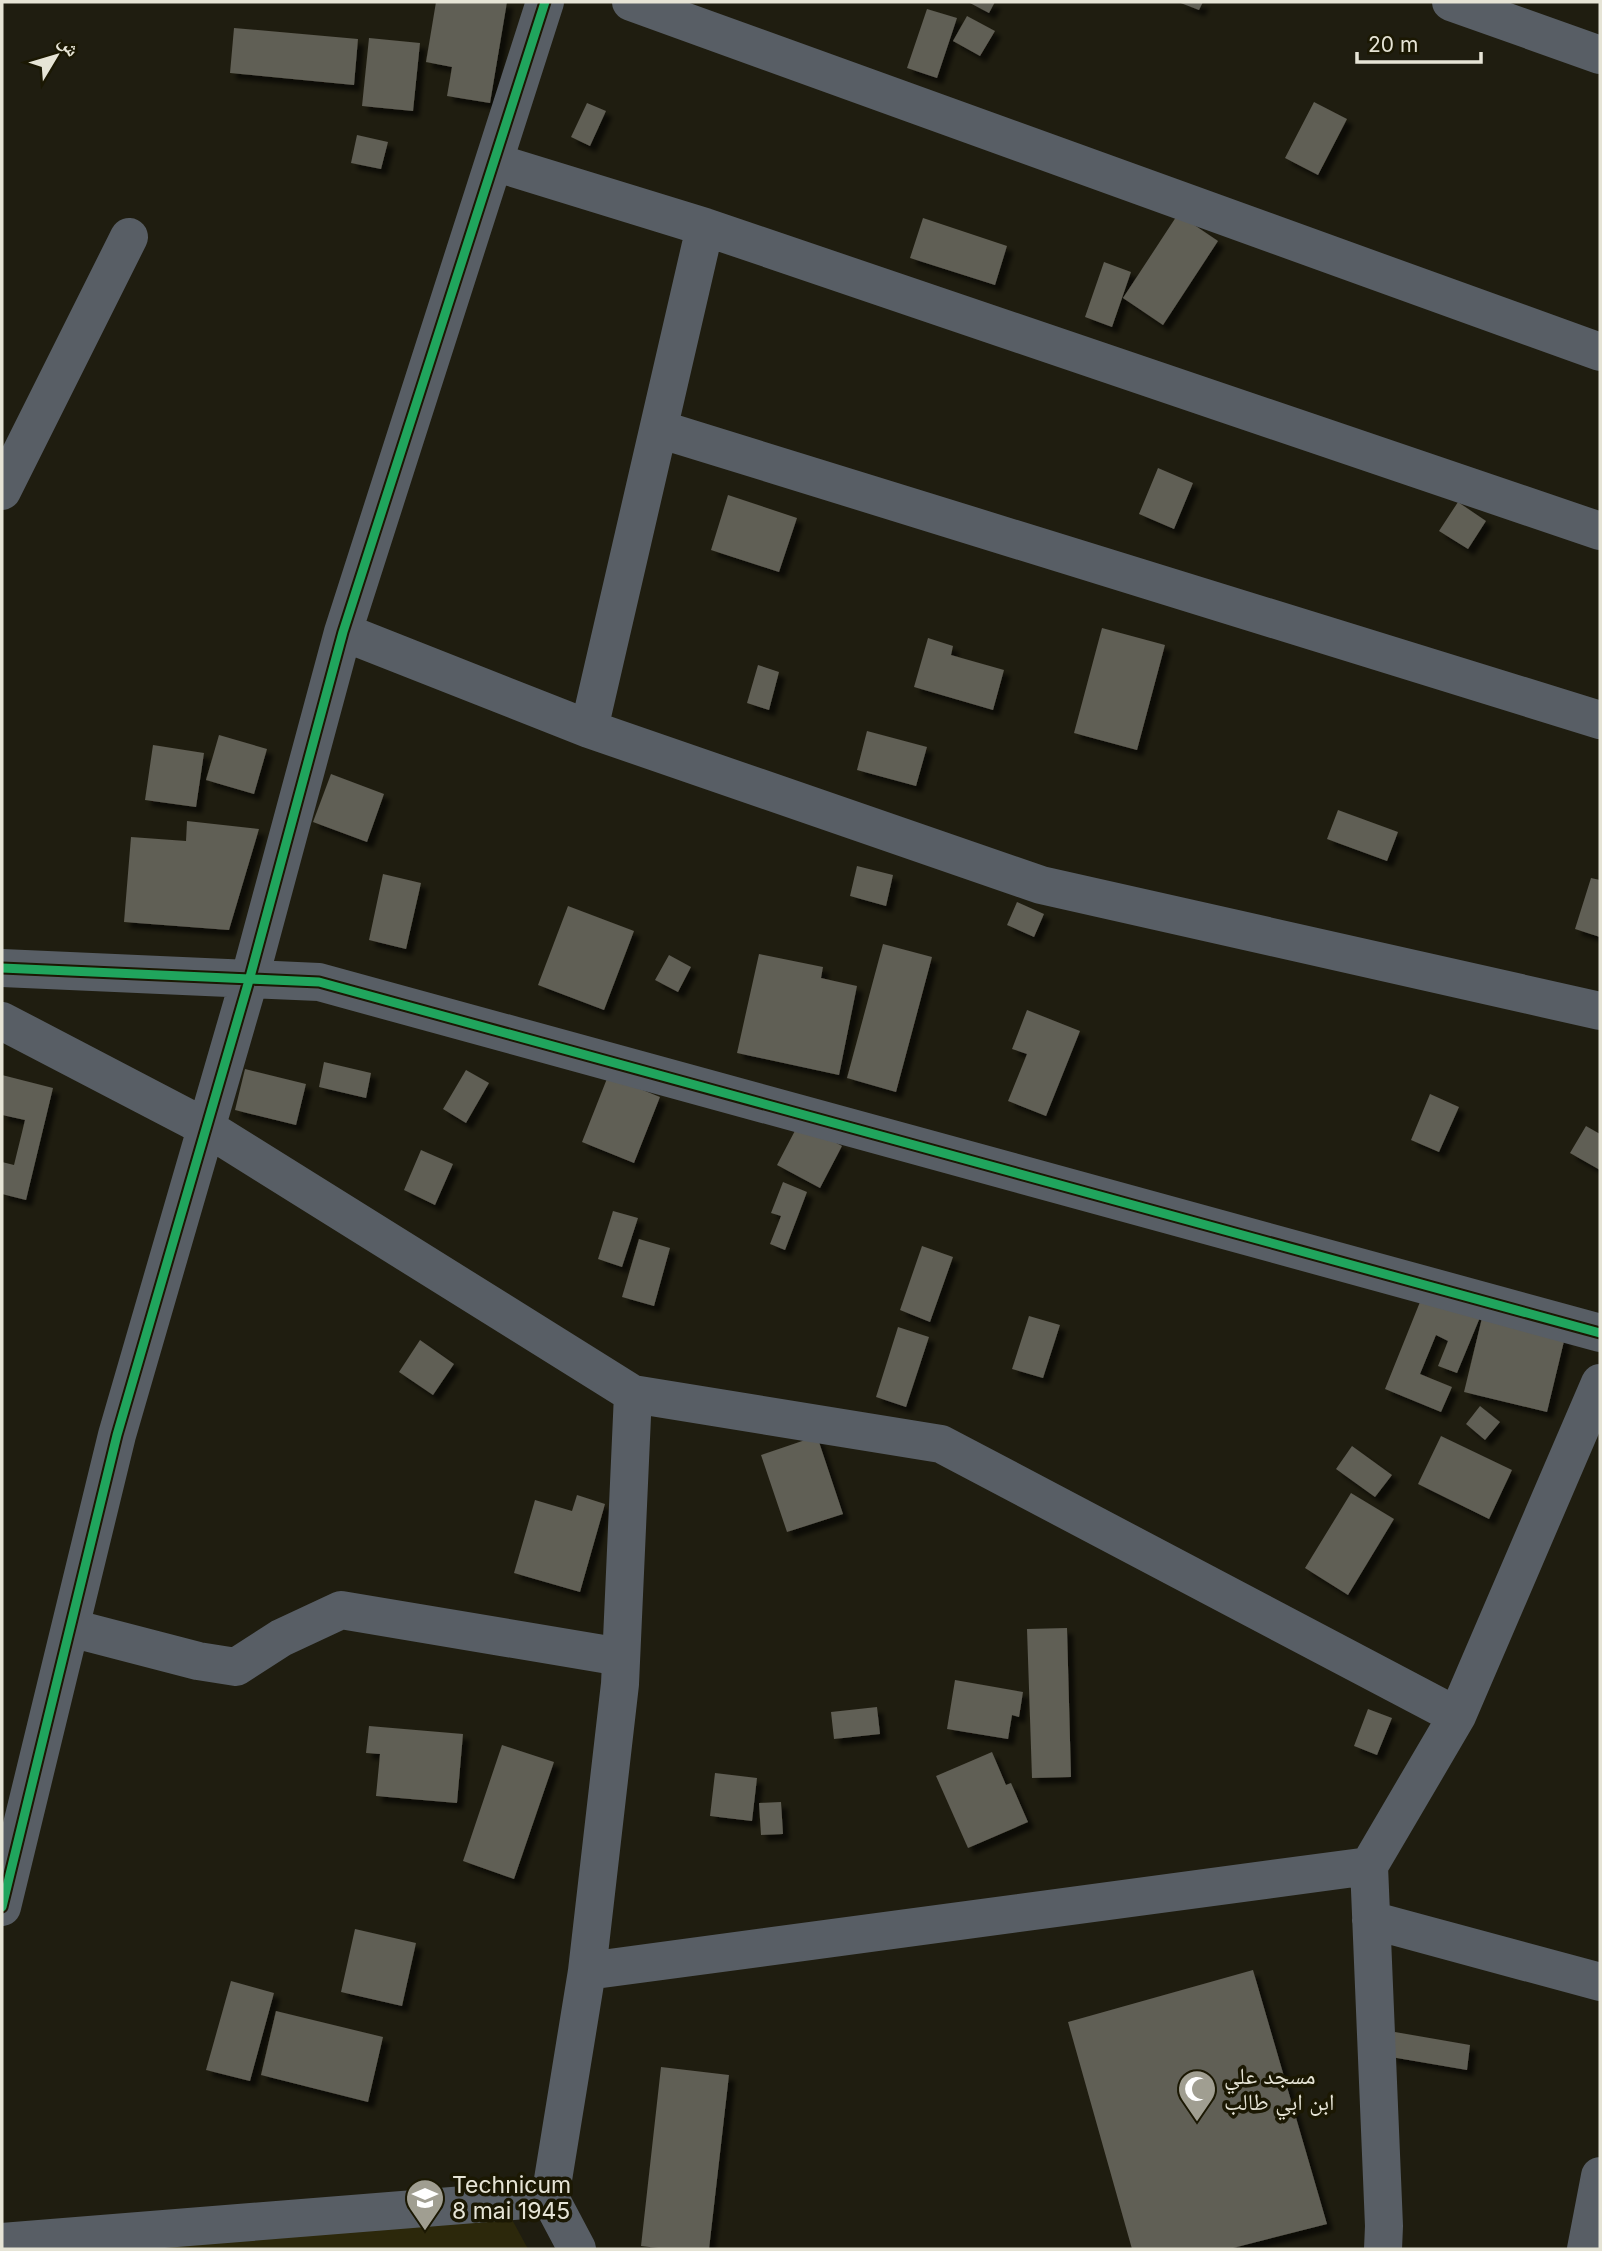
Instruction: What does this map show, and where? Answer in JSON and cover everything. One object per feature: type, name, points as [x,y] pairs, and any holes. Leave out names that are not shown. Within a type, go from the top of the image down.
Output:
[{"type":"street","points":[[2,1907],[117,1434],[250,977],[343,632],[545,2]]},
{"type":"street","points":[[631,2],[1600,352]]},
{"type":"street","points":[[1451,2],[1600,55]]},
{"type":"street","points":[[494,162],[705,227],[1600,531]]},
{"type":"street","points":[[589,729],[705,227]]},
{"type":"street","points":[[2,491],[129,237]]},
{"type":"street","points":[[659,429],[1600,720]]},
{"type":"street","points":[[343,632],[589,729],[1041,885],[1600,1011]]},
{"type":"street","points":[[2,968],[319,982],[1600,1333]]},
{"type":"street","points":[[2,1021],[207,1128],[633,1394],[941,1444],[1457,1716]]},
{"type":"street","points":[[1383,2249],[1369,1866],[1457,1716],[1600,1383]]},
{"type":"street","points":[[577,2249],[550,2198],[587,1970],[620,1684],[633,1394]]},
{"type":"street","points":[[71,1628],[198,1661],[236,1667],[281,1638],[341,1610],[621,1657]]},
{"type":"street","points":[[587,1970],[1369,1866]]},
{"type":"street","points":[[1371,1920],[1600,1982]]},
{"type":"street","points":[[1586,2249],[1600,2176]]},
{"type":"street","points":[[2,2242],[550,2198]]},
{"type":"shaded area","name":"Technicum 8 mai 1945","points":[[509,2214],[528,2249],[152,2249]]},
{"type":"building","points":[[436,2],[507,2],[490,103],[447,96],[452,67],[426,62]]},
{"type":"building","points":[[968,2],[995,2],[989,13]]},
{"type":"building","points":[[1178,2],[1203,2],[1199,10]]},
{"type":"building","points":[[927,9],[957,18],[937,78],[907,68]]},
{"type":"building","points":[[967,16],[995,31],[980,56],[953,41]]},
{"type":"building","points":[[234,28],[358,39],[354,85],[230,73]]},
{"type":"building","points":[[369,38],[420,43],[413,111],[362,106]]},
{"type":"building","points":[[1314,102],[1347,119],[1318,175],[1285,158]]},
{"type":"building","points":[[587,103],[606,111],[590,146],[571,137]]},
{"type":"building","points":[[357,135],[388,142],[381,169],[351,163]]},
{"type":"building","points":[[1178,214],[1218,241],[1163,325],[1123,298]]},
{"type":"building","points":[[923,218],[1007,246],[995,285],[910,258]]},
{"type":"building","points":[[1104,262],[1131,272],[1112,327],[1085,317]]},
{"type":"building","points":[[1158,468],[1193,483],[1174,529],[1139,514]]},
{"type":"building","points":[[728,495],[797,518],[779,572],[711,550]]},
{"type":"building","points":[[1458,502],[1486,521],[1468,549],[1439,531]]},
{"type":"building","points":[[1102,628],[1165,645],[1137,750],[1074,733]]},
{"type":"building","points":[[928,638],[953,646],[951,655],[1004,670],[993,710],[914,687]]},
{"type":"building","points":[[758,665],[779,672],[769,710],[747,703]]},
{"type":"building","points":[[867,731],[927,747],[916,786],[857,770]]},
{"type":"building","points":[[219,735],[267,749],[254,794],[206,780]]},
{"type":"building","points":[[153,745],[204,753],[196,807],[145,800]]},
{"type":"building","points":[[331,774],[384,794],[367,842],[313,822]]},
{"type":"building","points":[[1338,810],[1398,832],[1387,861],[1327,839]]},
{"type":"building","points":[[187,821],[259,829],[229,930],[124,922],[131,837],[186,841]]},
{"type":"building","points":[[857,866],[893,875],[886,906],[850,896]]},
{"type":"building","points":[[383,874],[421,883],[406,949],[369,940]]},
{"type":"building","points":[[1591,878],[1600,880],[1600,937],[1575,929]]},
{"type":"building","points":[[1017,902],[1044,914],[1034,937],[1007,925]]},
{"type":"building","points":[[568,906],[634,931],[604,1010],[538,985]]},
{"type":"building","points":[[883,944],[932,957],[896,1092],[847,1078]]},
{"type":"building","points":[[759,954],[823,967],[821,978],[857,986],[839,1075],[737,1053]]},
{"type":"building","points":[[669,955],[691,967],[678,992],[655,980]]},
{"type":"building","points":[[1027,1010],[1080,1031],[1046,1116],[1008,1101],[1027,1054],[1012,1049]]},
{"type":"building","points":[[324,1062],[371,1073],[366,1098],[319,1087]]},
{"type":"building","points":[[245,1069],[306,1084],[296,1125],[235,1110]]},
{"type":"building","points":[[466,1070],[489,1083],[466,1123],[443,1109]]},
{"type":"building","points":[[2,1075],[53,1088],[26,1200],[2,1194],[2,1162],[14,1165],[25,1120],[2,1115]]},
{"type":"building","points":[[608,1076],[660,1097],[634,1163],[582,1142]]},
{"type":"building","points":[[1430,1094],[1459,1107],[1439,1152],[1411,1140]]},
{"type":"building","points":[[799,1123],[842,1146],[820,1188],[777,1165]]},
{"type":"building","points":[[1586,1126],[1600,1134],[1600,1170],[1570,1153]]},
{"type":"building","points":[[421,1150],[453,1164],[435,1205],[404,1190]]},
{"type":"building","points":[[783,1182],[807,1192],[785,1250],[770,1244],[781,1216],[771,1213]]},
{"type":"building","points":[[613,1211],[638,1218],[622,1267],[598,1259]]},
{"type":"building","points":[[639,1239],[670,1248],[654,1306],[622,1297]]},
{"type":"building","points":[[922,1246],[953,1257],[930,1322],[900,1310]]},
{"type":"building","points":[[1424,1292],[1481,1315],[1457,1373],[1438,1366],[1448,1341],[1436,1335],[1420,1374],[1452,1387],[1441,1412],[1385,1389]]},
{"type":"building","points":[[1029,1316],[1060,1325],[1043,1378],[1012,1369]]},
{"type":"building","points":[[1482,1318],[1565,1337],[1547,1412],[1464,1392]]},
{"type":"building","points":[[898,1327],[929,1337],[906,1407],[876,1397]]},
{"type":"building","points":[[420,1340],[454,1364],[433,1395],[399,1372]]},
{"type":"building","points":[[1480,1406],[1500,1422],[1485,1440],[1466,1424]]},
{"type":"building","points":[[817,1436],[843,1514],[787,1532],[761,1455]]},
{"type":"building","points":[[1441,1436],[1512,1470],[1489,1519],[1418,1484]]},
{"type":"building","points":[[1352,1446],[1392,1475],[1375,1497],[1336,1469]]},
{"type":"building","points":[[1351,1493],[1394,1519],[1348,1595],[1305,1568]]},
{"type":"building","points":[[577,1495],[605,1504],[580,1592],[514,1573],[535,1500],[572,1511]]},
{"type":"building","points":[[1067,1628],[1071,1777],[1032,1778],[1027,1629]]},
{"type":"building","points":[[955,1680],[1023,1692],[1019,1717],[1012,1715],[1008,1739],[947,1729]]},
{"type":"building","points":[[877,1707],[880,1734],[834,1739],[831,1712]]},
{"type":"building","points":[[1368,1709],[1392,1718],[1377,1755],[1354,1746]]},
{"type":"building","points":[[369,1726],[463,1734],[457,1803],[376,1796],[380,1754],[366,1753]]},
{"type":"building","points":[[502,1745],[554,1762],[514,1879],[463,1861]]},
{"type":"building","points":[[992,1752],[1006,1785],[1011,1783],[1028,1822],[968,1848],[936,1776]]},
{"type":"building","points":[[715,1773],[757,1778],[752,1821],[710,1816]]},
{"type":"building","points":[[781,1802],[783,1834],[761,1835],[759,1803]]},
{"type":"building","points":[[355,1929],[416,1943],[402,2006],[341,1992]]},
{"type":"building","name":"مسجد علي ابن ابي طالب","points":[[1253,1970],[1327,2224],[1229,2249],[1132,2249],[1068,2022]]},
{"type":"building","points":[[231,1981],[274,1993],[250,2081],[206,2070]]},
{"type":"building","points":[[276,2011],[383,2037],[368,2102],[261,2075]]},
{"type":"building","points":[[1395,2032],[1470,2045],[1467,2070],[1391,2057]]},
{"type":"building","points":[[661,2067],[729,2075],[709,2249],[641,2246]]},
{"type":"cycle path","points":[[2,1907],[117,1435],[250,977],[343,632],[545,2]]},
{"type":"cycle path","points":[[2,968],[319,982],[1600,1333]]},
{"type":"place","name":"مسجد علي ابن ابي طالب","points":[[1197,2123]]},
{"type":"place","name":"Technicum 8 mai 1945","points":[[425,2232]]}]
